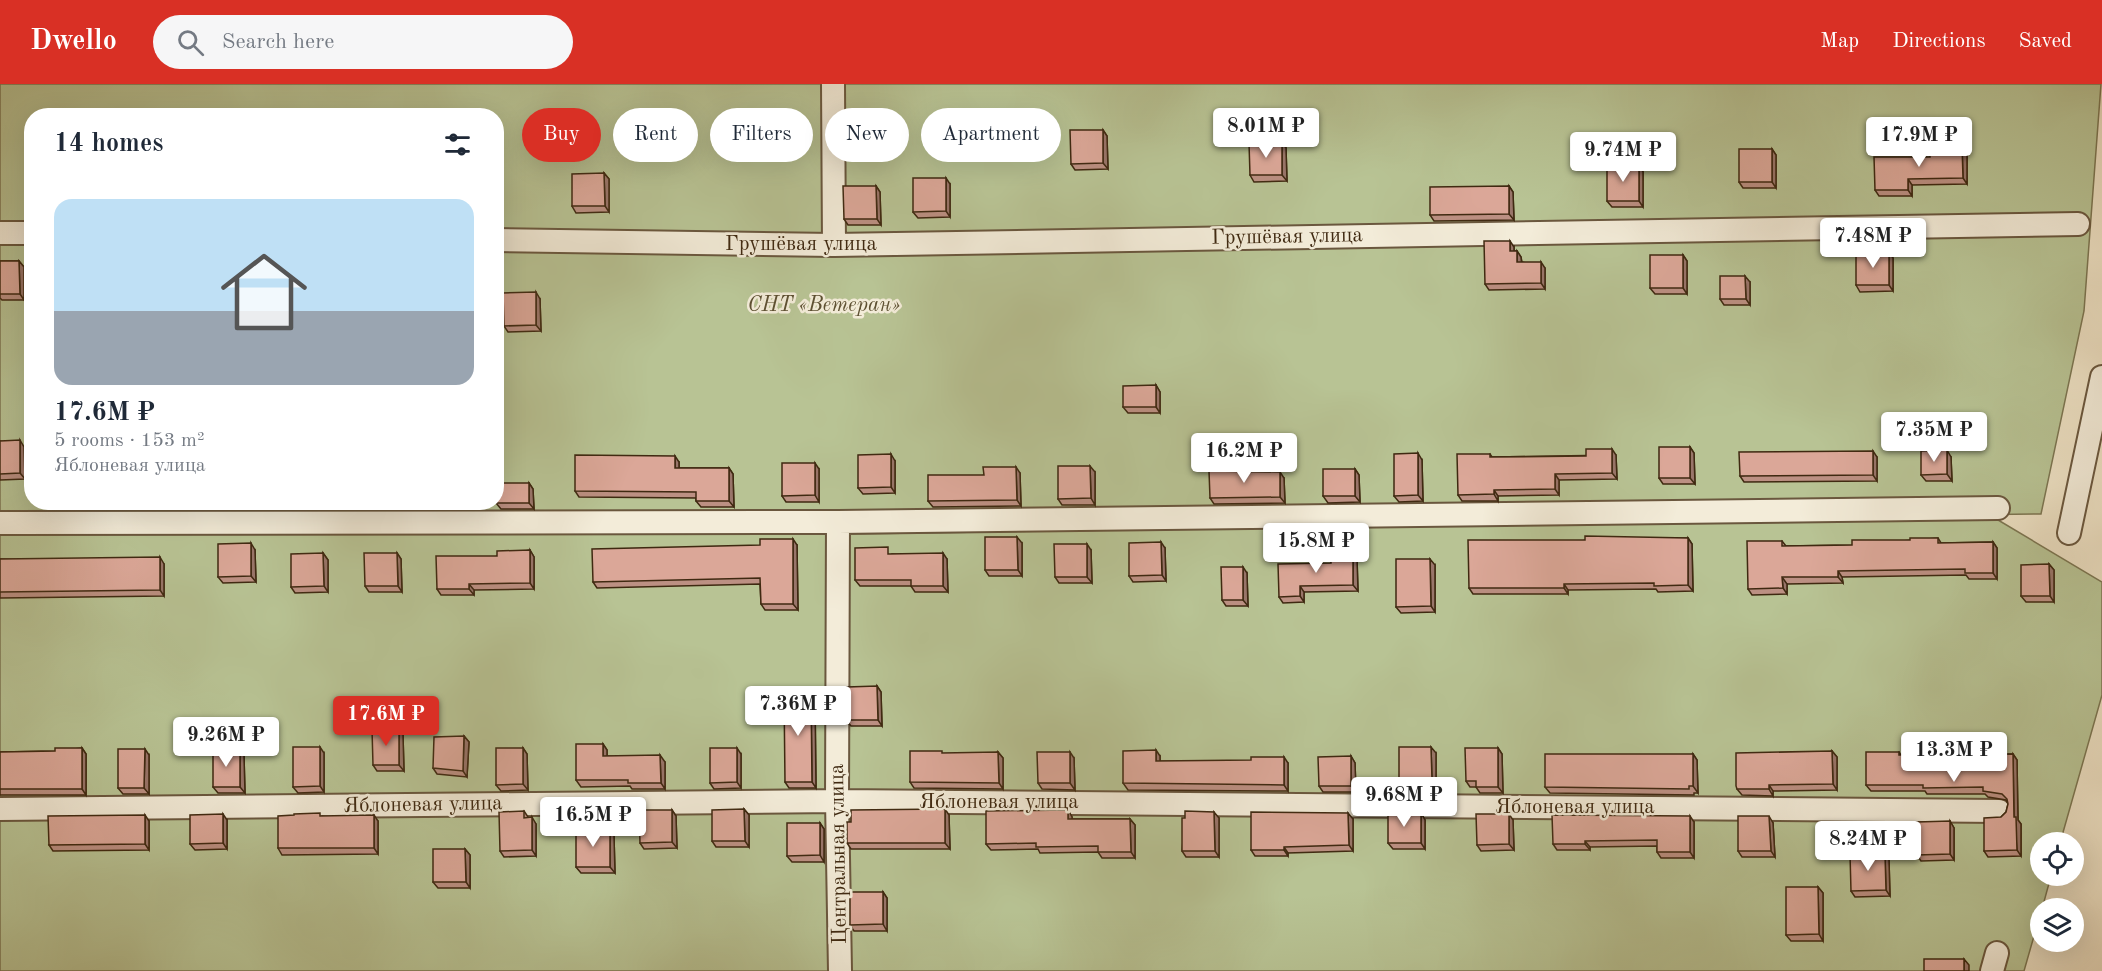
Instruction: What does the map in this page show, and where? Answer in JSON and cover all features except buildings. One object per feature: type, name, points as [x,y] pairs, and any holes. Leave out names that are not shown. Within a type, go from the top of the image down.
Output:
[{"type":"street","points":[[833,84],[834,245]]},
{"type":"street","name":"Грушёвая улица","points":[[504,240],[834,245],[2078,224]]},
{"type":"street","points":[[0,233],[24,233]]},
{"type":"street","points":[[2069,533],[2102,376]]},
{"type":"street","points":[[0,523],[838,522],[1998,508]]},
{"type":"street","name":"Центральная улица","points":[[838,522],[837,801],[840,971]]},
{"type":"street","name":"Яблоневая улица","points":[[0,809],[837,801],[1999,811]]},
{"type":"green space","name":"СНТ «Ветеран»","points":[[0,84],[2101,84],[2084,311],[2041,514],[841,529],[0,529]]},
{"type":"green space","points":[[1993,517],[2102,582],[2102,695],[2063,832],[2030,832],[2030,886],[2048,886],[2045,898],[2030,898],[2030,950],[2024,971],[0,971],[0,532],[851,534]]}]
